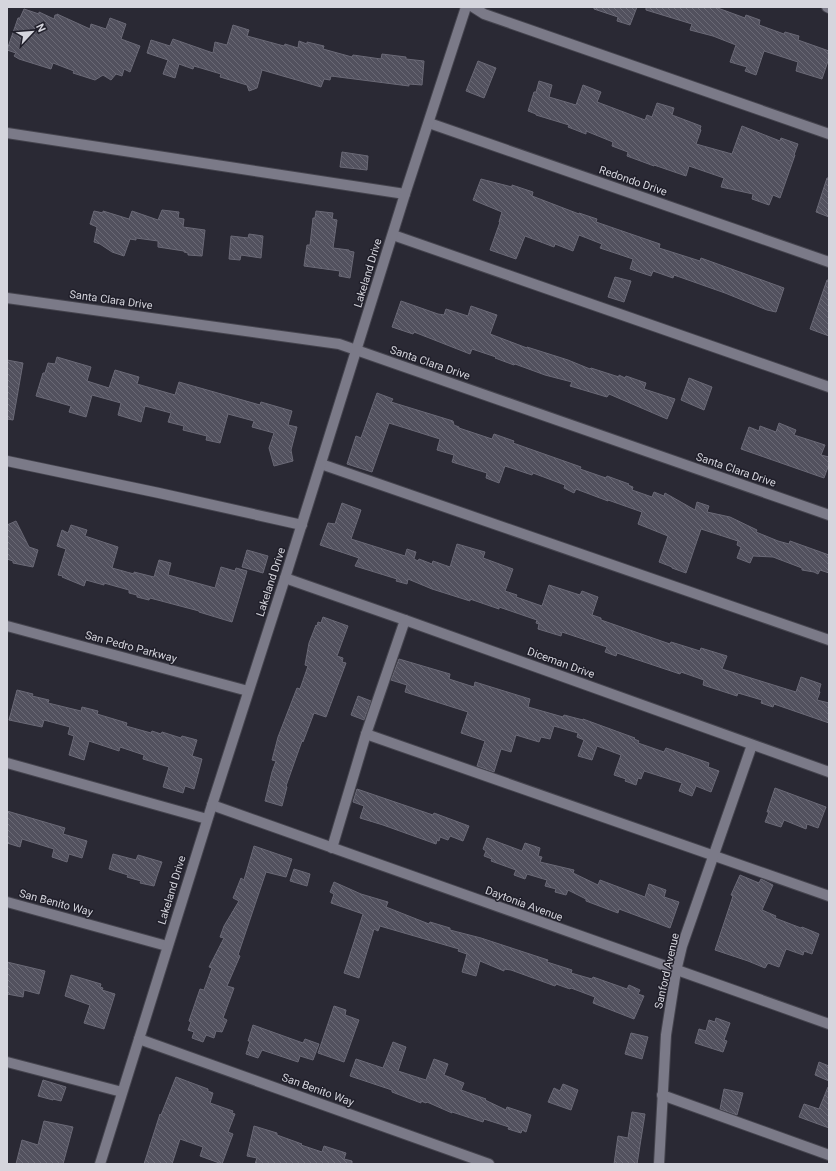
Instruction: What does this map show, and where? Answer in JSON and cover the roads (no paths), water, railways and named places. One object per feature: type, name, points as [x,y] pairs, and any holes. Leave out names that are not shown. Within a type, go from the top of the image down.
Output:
[{"type":"street","name":"Lakeland Drive","points":[[100,1164],[207,819],[285,578],[405,194],[466,7]]},
{"type":"street","points":[[473,7],[484,14],[829,134]]},
{"type":"street","name":"Redondo Drive","points":[[429,123],[829,262]]},
{"type":"street","points":[[7,133],[405,194]]},
{"type":"street","points":[[393,235],[829,386]]},
{"type":"street","name":"Santa Clara Drive","points":[[7,298],[339,344],[829,515]]},
{"type":"street","points":[[7,461],[302,524]]},
{"type":"street","points":[[321,464],[829,640]]},
{"type":"street","name":"Diceman Drive","points":[[285,578],[829,772]]},
{"type":"street","points":[[332,848],[366,734],[406,620]]},
{"type":"street","name":"San Pedro Parkway","points":[[7,626],[248,691]]},
{"type":"street","points":[[366,734],[829,896]]},
{"type":"street","name":"Sanford Avenue","points":[[659,1164],[666,1035],[676,971],[682,946],[752,745]]},
{"type":"street","points":[[7,763],[207,819]]},
{"type":"street","name":"Daytonia Avenue","points":[[212,805],[676,971],[829,1024]]},
{"type":"street","name":"San Benito Way","points":[[7,902],[168,946]]},
{"type":"street","name":"San Benito Way","points":[[139,1039],[490,1164]]},
{"type":"street","points":[[7,1062],[122,1092]]},
{"type":"street","points":[[662,1095],[829,1155]]}]
